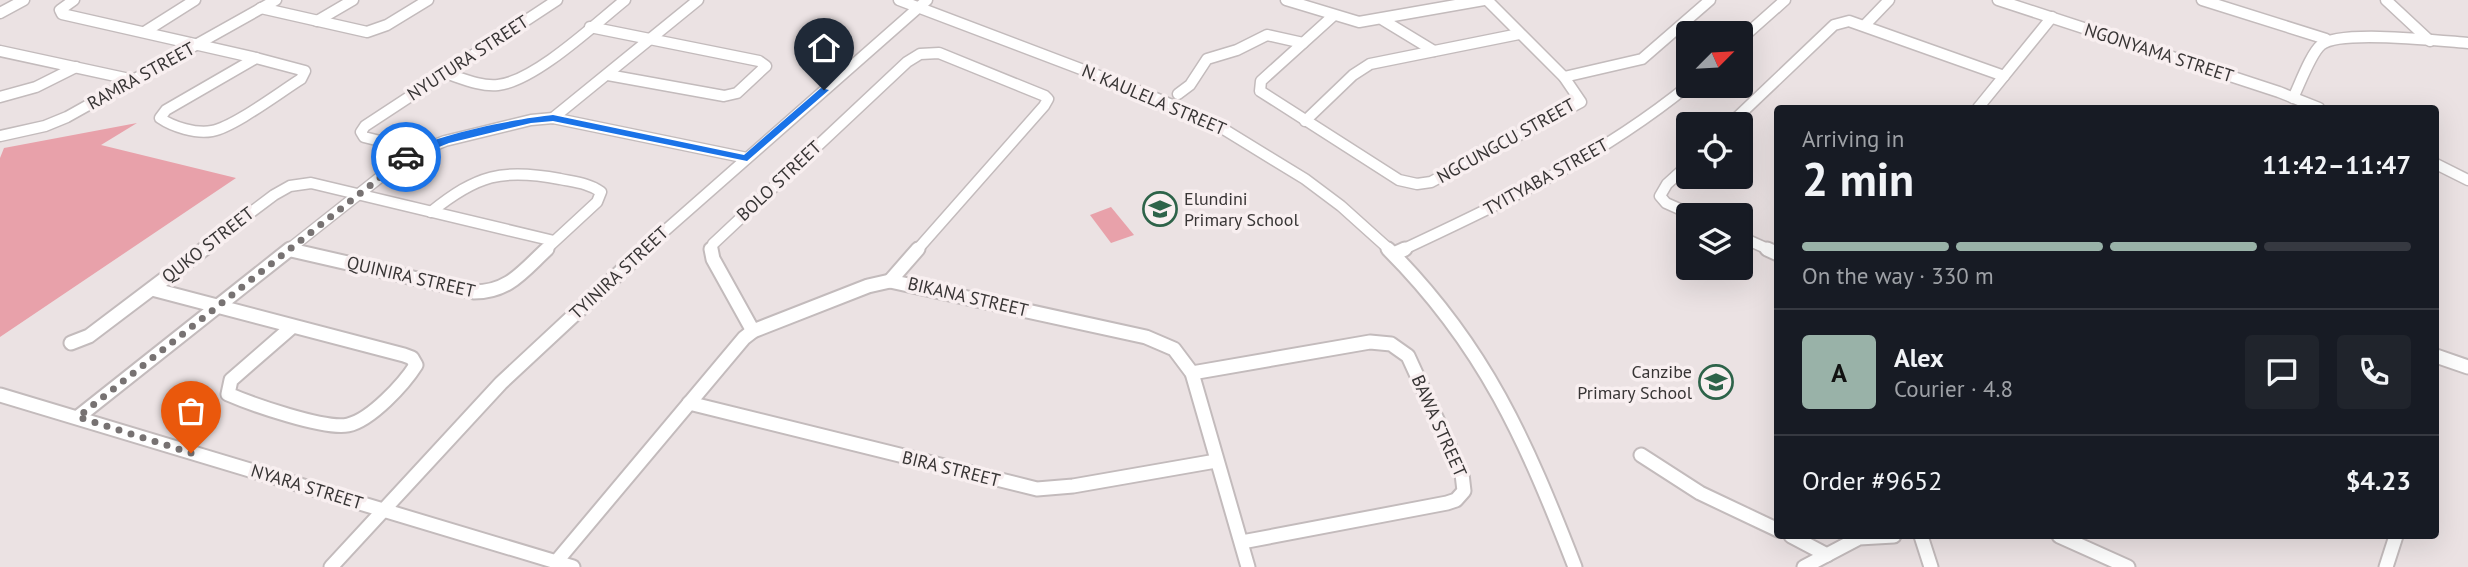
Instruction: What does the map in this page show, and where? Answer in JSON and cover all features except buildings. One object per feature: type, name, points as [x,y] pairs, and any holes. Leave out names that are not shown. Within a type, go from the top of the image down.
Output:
[{"type":"street","points":[[0,13],[24,0]]},
{"type":"street","points":[[74,0],[60,10],[62,14],[199,43],[257,57],[298,67],[305,71],[304,75],[222,128],[203,132],[162,121],[161,114],[166,110],[257,57]]},
{"type":"street","points":[[146,31],[195,0]]},
{"type":"street","name":"RAMRA STREET","points":[[0,136],[56,122],[276,0]]},
{"type":"street","points":[[317,21],[353,0]]},
{"type":"street","points":[[261,8],[356,31],[373,31],[428,0]]},
{"type":"street","name":"NYUTURA STREET","points":[[416,150],[364,137],[361,132],[365,126],[557,0]]},
{"type":"street","points":[[445,73],[492,85],[512,83],[538,67],[625,0]]},
{"type":"street","points":[[553,118],[698,0]]},
{"type":"street","name":"N. KAULELA STREET","points":[[899,0],[923,4],[1172,104],[1229,131],[1303,176],[1350,213],[1394,254],[1448,316],[1489,375],[1523,439],[1575,567]]},
{"type":"street","points":[[1286,0],[1359,22],[1383,20],[1486,0]]},
{"type":"street","name":"NGCUNGCU STREET","points":[[1333,16],[1261,81],[1258,88],[1264,95],[1399,180],[1424,184],[1578,105],[1581,99],[1564,77],[1486,0]]},
{"type":"street","points":[[1564,77],[1642,59],[1710,0]]},
{"type":"street","points":[[1754,27],[1785,0]]},
{"type":"street","points":[[1865,25],[1889,0]]},
{"type":"street","name":"NGONYAMA STREET","points":[[1998,0],[2312,105]]},
{"type":"street","points":[[2202,0],[2326,40],[2348,37],[2468,43]]},
{"type":"street","points":[[2386,0],[2430,41]]},
{"type":"street","name":"TYINIRA STREET","points":[[331,567],[382,509],[526,360],[747,158],[923,4]]},
{"type":"street","points":[[1980,105],[2052,17]]},
{"type":"street","points":[[1383,20],[1434,51]]},
{"type":"street","points":[[1743,112],[1834,25],[1849,21],[2004,76]]},
{"type":"street","points":[[590,27],[759,61],[766,66],[737,93],[724,96],[608,75]]},
{"type":"street","points":[[1305,121],[1360,69],[1370,64],[1519,34]]},
{"type":"street","points":[[1178,93],[1190,85],[1207,59],[1237,50],[1260,37],[1276,35],[1303,43]]},
{"type":"street","points":[[2293,97],[2320,45],[2326,40]]},
{"type":"street","points":[[0,51],[134,80]]},
{"type":"street","name":"BOLO STREET","points":[[753,331],[713,259],[710,252],[713,244],[907,62],[920,54],[939,53],[1045,96],[1048,99],[1044,106],[890,281]]},
{"type":"street","points":[[0,97],[36,87],[76,67]]},
{"type":"street","name":"TYITYABA STREET","points":[[1394,254],[1494,208],[1559,173],[1644,120],[1676,95]]},
{"type":"street","points":[[78,417],[416,150],[531,120],[553,118],[747,158]]},
{"type":"street","points":[[2439,166],[2468,180]]},
{"type":"street","name":"QUINIRA STREET","points":[[291,250],[485,293],[495,292],[509,284],[601,196],[597,188],[529,173],[498,173],[472,181],[431,212]]},
{"type":"street","points":[[1676,176],[1660,196],[1666,203],[1676,207]]},
{"type":"street","name":"QUKO STREET","points":[[71,343],[89,336],[237,221],[283,189],[311,183],[554,241]]},
{"type":"street","points":[[1753,243],[1774,252]]},
{"type":"street","name":"BIKANA STREET","points":[[556,562],[737,346],[753,331],[853,291],[890,281],[1160,341],[1181,352],[1192,373],[1248,567]]},
{"type":"street","points":[[152,289],[222,305],[404,355],[412,358],[416,365],[406,380],[362,419],[341,426],[228,394],[231,380],[293,326]]},
{"type":"street","name":"BAWA STREET","points":[[1192,373],[1370,342],[1391,344],[1408,356],[1462,474],[1464,491],[1456,500],[1447,503],[1242,542]]},
{"type":"street","points":[[2439,357],[2468,367]]},
{"type":"street","name":"NYARA STREET","points":[[0,395],[573,567]]},
{"type":"street","name":"BIRA STREET","points":[[689,404],[1037,489],[1073,486],[1216,461]]},
{"type":"street","points":[[1641,455],[1700,493],[1774,528]]},
{"type":"street","points":[[1797,539],[1827,555]]},
{"type":"street","points":[[1804,567],[1855,539]]},
{"type":"street","points":[[1922,539],[1931,567]]},
{"type":"street","points":[[2072,539],[2128,567]]},
{"type":"street","points":[[2386,567],[2395,539]]},
{"type":"shaded area","points":[[137,123],[101,145],[236,178],[0,337],[0,158],[4,148]]},
{"type":"shaded area","points":[[1111,207],[1134,235],[1111,243],[1090,215]]},
{"type":"way so far","points":[[191,453],[78,417],[406,157]]},
{"type":"place","name":"Elundini Primary School","points":[[1160,209]]},
{"type":"place","name":"Canzibe Primary School","points":[[1716,382]]},
{"type":"route","points":[[406,157],[429,145],[531,120],[553,118],[579,121],[747,158],[824,90]]}]
